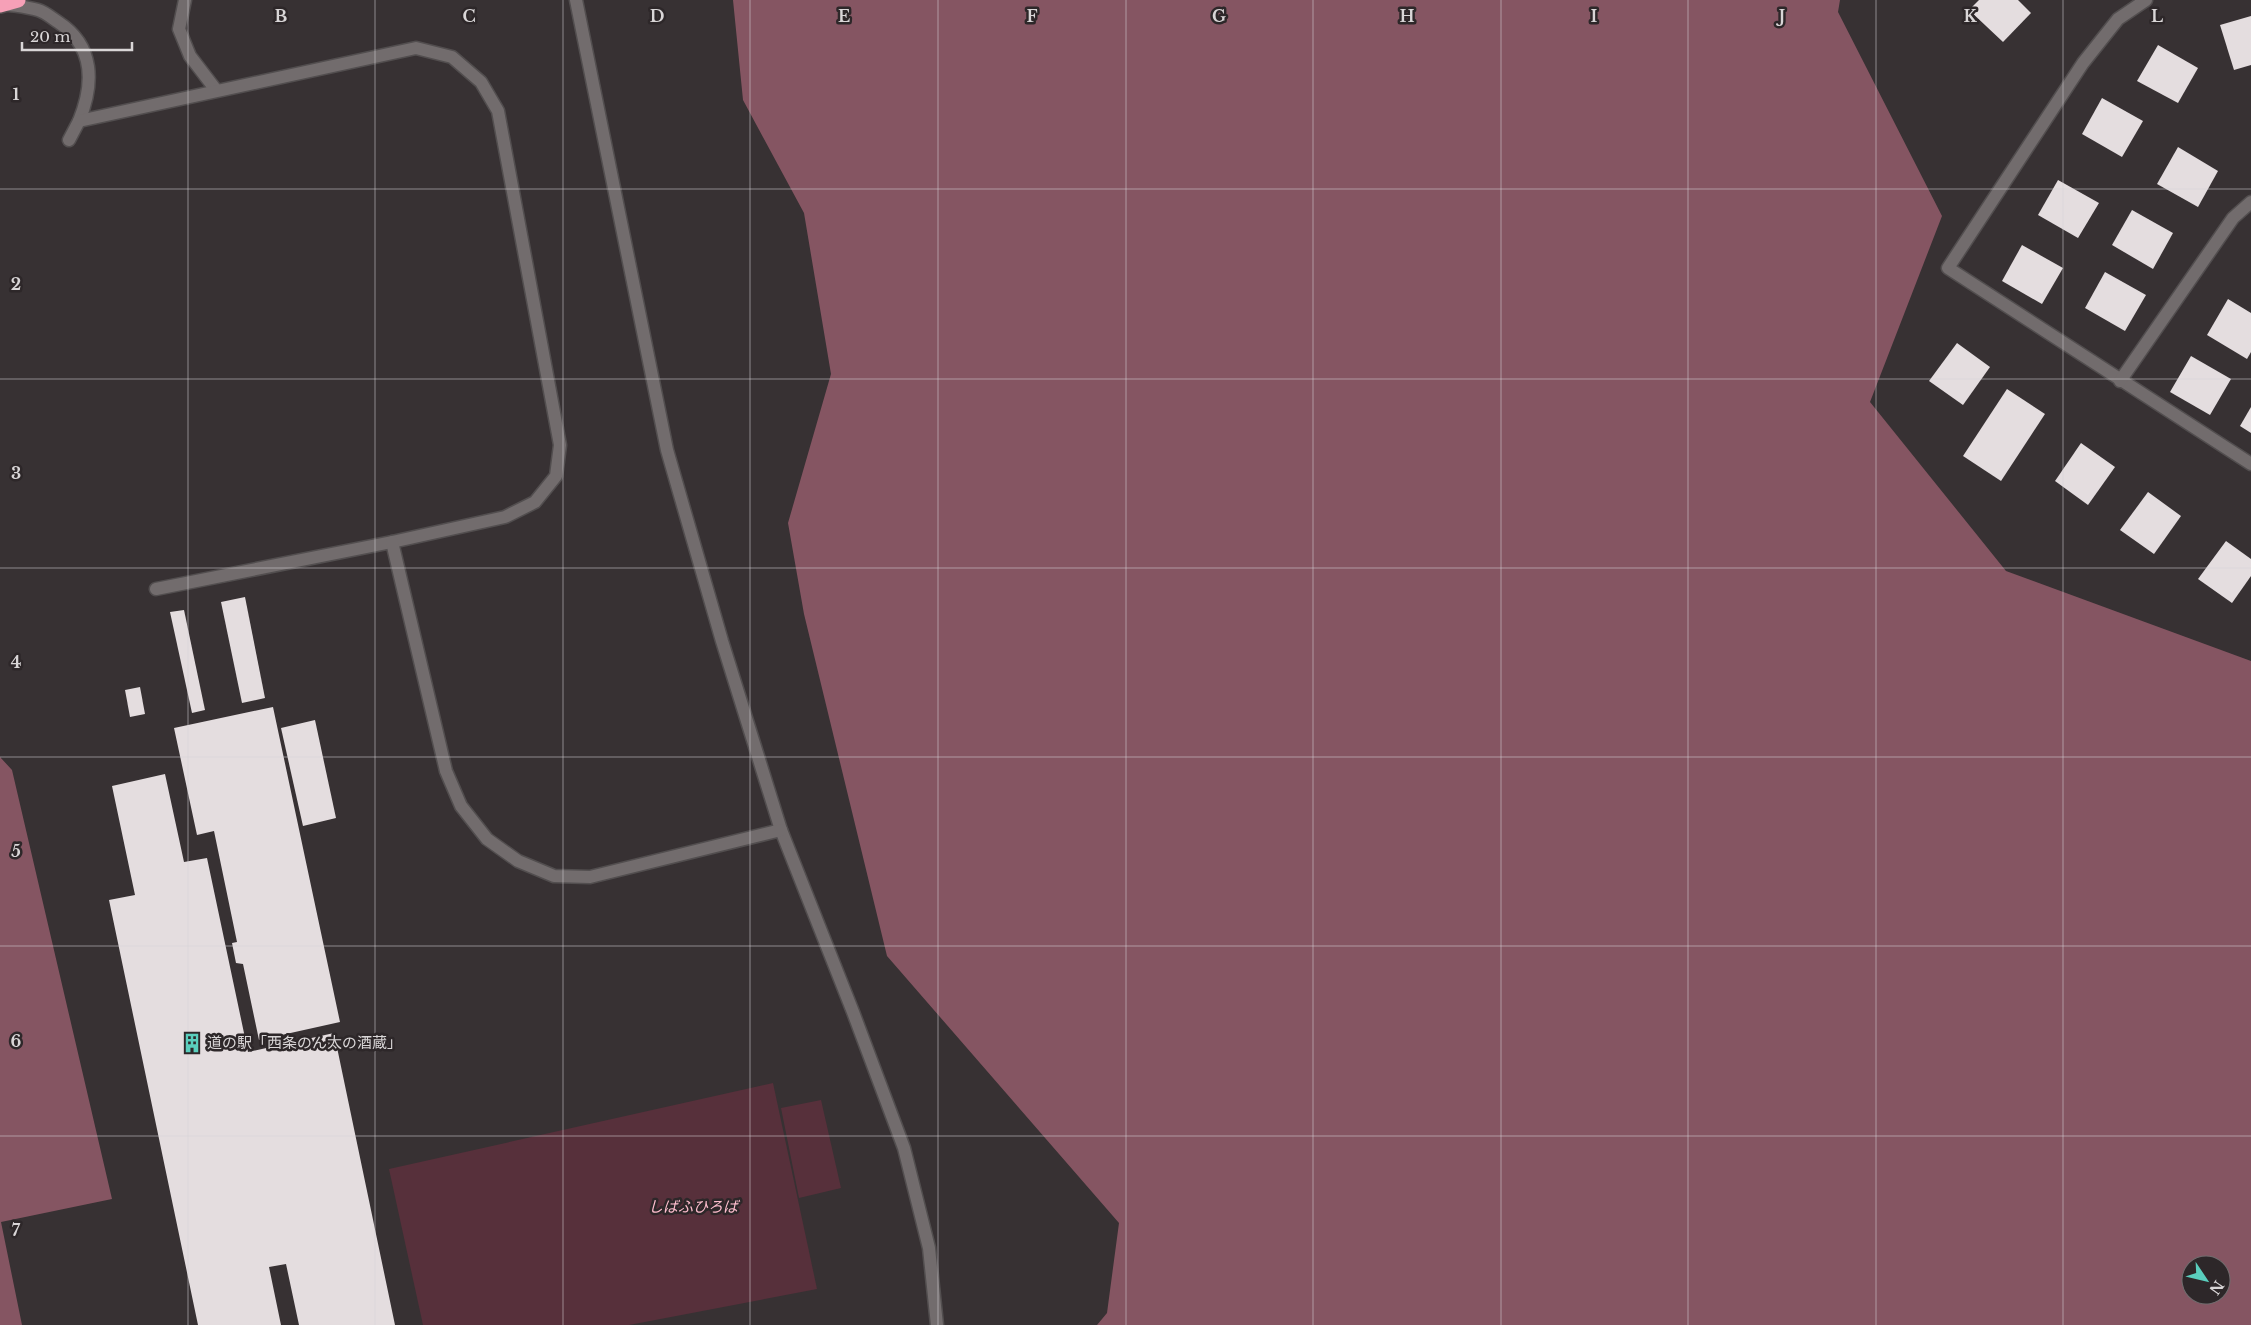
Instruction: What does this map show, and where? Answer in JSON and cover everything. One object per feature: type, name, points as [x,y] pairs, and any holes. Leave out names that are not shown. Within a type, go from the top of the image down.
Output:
[{"type":"street","points":[[185,0],[179,29],[190,56],[216,90]]},
{"type":"street","points":[[576,0],[667,450],[722,641],[781,830],[904,1148],[929,1248],[937,1325]]},
{"type":"street","points":[[2146,0],[2118,19],[2083,63],[1948,268],[2251,464]]},
{"type":"street","points":[[8,3],[40,11],[78,37],[87,57],[90,80],[87,101],[70,140]]},
{"type":"street","points":[[79,121],[416,48],[452,57],[481,82],[498,110],[560,445],[556,476],[535,502],[504,516],[392,542],[156,588]]},
{"type":"street","points":[[2120,381],[2233,218],[2251,202]]},
{"type":"street","points":[[392,542],[446,771],[460,806],[487,839],[518,861],[554,876],[590,877],[781,830]]},
{"type":"green space","name":"しばふひろば","points":[[773,1083],[817,1289],[629,1325],[423,1325],[389,1169]]},
{"type":"green space","points":[[821,1100],[841,1188],[799,1198],[781,1108]]},
{"type":"shaded area","points":[[733,0],[1840,0],[1838,12],[1942,216],[1870,402],[2006,571],[2251,661],[2251,1325],[1097,1325],[1107,1313],[1119,1223],[887,956],[804,614],[788,523],[831,374],[804,213],[743,100]]},
{"type":"shaded area","points":[[0,757],[12,770],[112,1199],[1,1222],[22,1325],[0,1325]]},
{"type":"building","points":[[1979,0],[2018,0],[2031,13],[2003,42],[1969,10]]},
{"type":"building","points":[[2251,16],[2251,65],[2234,70],[2220,25]]},
{"type":"building","points":[[2158,45],[2198,68],[2178,103],[2137,81]]},
{"type":"building","points":[[2102,98],[2143,121],[2122,157],[2082,134]]},
{"type":"building","points":[[2178,147],[2218,171],[2198,207],[2157,184]]},
{"type":"building","points":[[2058,180],[2099,203],[2078,238],[2038,215]]},
{"type":"building","points":[[2132,210],[2173,233],[2153,269],[2112,245]]},
{"type":"building","points":[[2022,245],[2063,268],[2042,304],[2002,281]]},
{"type":"building","points":[[2105,272],[2146,295],[2125,331],[2085,308]]},
{"type":"building","points":[[2228,299],[2251,313],[2251,352],[2247,359],[2207,335]]},
{"type":"building","points":[[1957,343],[1990,367],[1963,405],[1929,381]]},
{"type":"building","points":[[2191,356],[2231,379],[2210,415],[2170,392]]},
{"type":"building","points":[[2007,389],[2045,414],[2001,481],[1963,456]]},
{"type":"building","points":[[2251,407],[2251,433],[2240,426]]},
{"type":"building","points":[[2081,443],[2115,467],[2088,505],[2055,481]]},
{"type":"building","points":[[2148,492],[2181,516],[2154,554],[2120,530]]},
{"type":"building","points":[[2226,541],[2251,559],[2251,576],[2232,603],[2198,579]]},
{"type":"building","points":[[245,597],[265,698],[242,703],[221,602]]},
{"type":"building","points":[[184,610],[205,710],[192,713],[170,612]]},
{"type":"building","points":[[140,687],[145,714],[130,717],[125,690]]},
{"type":"building","points":[[273,707],[340,1022],[259,1040],[243,964],[236,963],[232,943],[237,942],[214,831],[197,835],[174,728]]},
{"type":"building","points":[[315,720],[336,818],[303,826],[281,728]]},
{"type":"building","name":"道の駅「西条のん太の酒蔵」","points":[[165,774],[184,862],[207,858],[248,1052],[334,1033],[395,1325],[299,1325],[286,1264],[269,1267],[281,1325],[198,1325],[109,900],[135,895],[112,786]]},
{"type":"place","name":"道の駅「西条のん太の酒蔵」","points":[[192,1043]]}]
